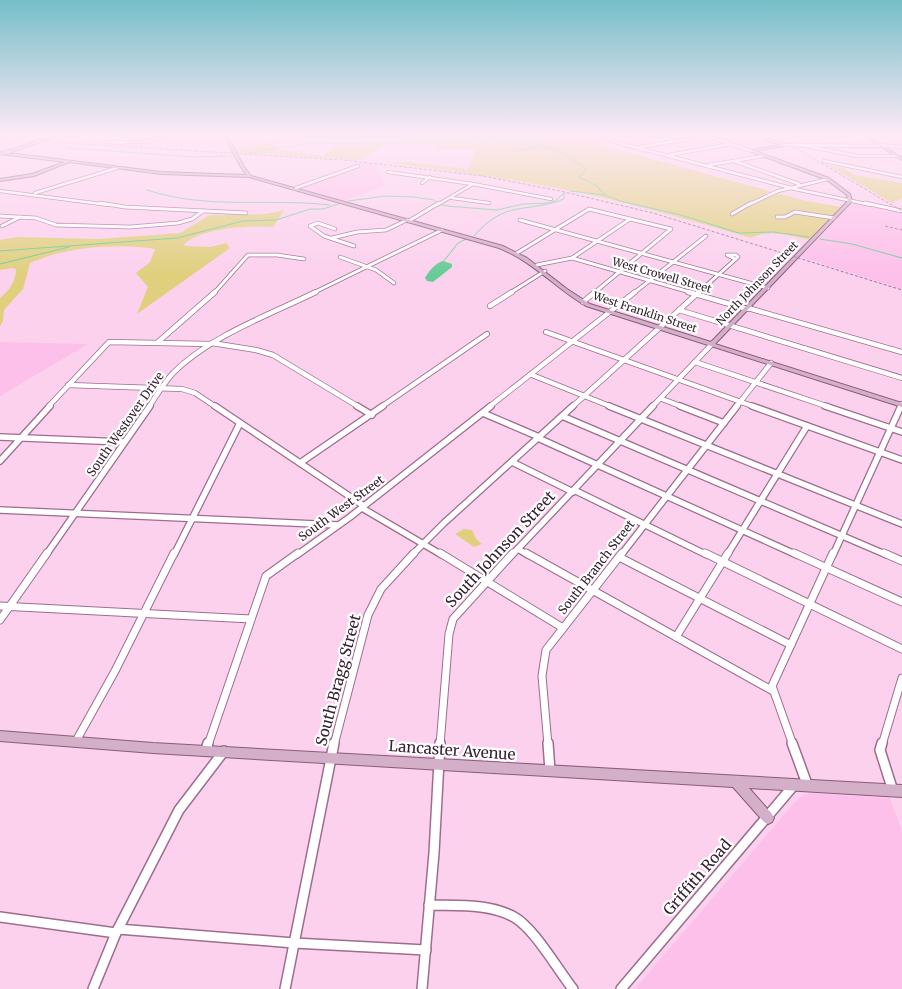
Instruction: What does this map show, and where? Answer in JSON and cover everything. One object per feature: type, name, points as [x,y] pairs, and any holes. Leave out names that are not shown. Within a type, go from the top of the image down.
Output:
[{"type":"main road","name":"West Franklin Street","points":[[270,181],[517,252],[545,271],[583,302],[902,405]]},
{"type":"main road","points":[[831,181],[847,194],[850,201]]},
{"type":"main road","name":"North Johnson Street","points":[[712,344],[850,201]]},
{"type":"main road","name":"Lancaster Avenue","points":[[0,736],[897,791]]},
{"type":"main road","points":[[735,781],[768,818]]},
{"type":"street","points":[[34,194],[73,181]]},
{"type":"street","points":[[296,188],[315,181]]},
{"type":"street","points":[[458,181],[551,199]]},
{"type":"street","points":[[765,181],[902,211]]},
{"type":"street","points":[[793,181],[801,184]]},
{"type":"street","points":[[732,214],[748,204],[787,187],[816,181]]},
{"type":"street","points":[[332,238],[357,232],[382,231],[408,221],[473,184]]},
{"type":"street","points":[[0,191],[125,207],[148,206],[246,213]]},
{"type":"street","points":[[450,198],[489,203]]},
{"type":"street","points":[[517,252],[588,210],[671,229],[642,254],[618,271],[583,302]]},
{"type":"street","points":[[0,216],[22,216],[56,225],[130,227],[178,223],[192,219],[203,211]]},
{"type":"street","points":[[777,217],[785,217],[795,212],[834,218]]},
{"type":"street","points":[[2,226],[22,216]]},
{"type":"street","points":[[537,265],[572,258],[630,219]]},
{"type":"street","points":[[520,220],[768,288]]},
{"type":"street","points":[[335,229],[318,224],[310,226],[312,230],[354,246]]},
{"type":"street","name":"South Westover Drive","points":[[0,620],[172,374],[183,364],[212,344],[442,230]]},
{"type":"street","name":"South West Street","points":[[206,750],[266,576],[363,507],[706,236]]},
{"type":"street","points":[[158,342],[222,286],[248,255],[293,256],[304,259]]},
{"type":"street","points":[[340,257],[386,274],[394,283]]},
{"type":"street","name":"West Crowell Street","points":[[572,258],[902,352]]},
{"type":"street","name":"South Bragg Street","points":[[285,989],[331,757],[368,615],[381,589],[390,576],[423,543],[736,259]]},
{"type":"street","points":[[490,306],[545,271]]},
{"type":"street","points":[[679,310],[902,378]]},
{"type":"street","points":[[546,332],[902,460]]},
{"type":"street","points":[[300,463],[487,334]]},
{"type":"street","points":[[0,461],[108,342],[212,344],[256,350],[273,355],[372,414]]},
{"type":"street","name":"North Johnson Street","points":[[679,380],[712,344]]},
{"type":"street","points":[[695,362],[902,432]]},
{"type":"street","name":"South Branch Street","points":[[550,771],[542,658],[546,650],[771,363]]},
{"type":"street","points":[[532,375],[902,524]]},
{"type":"street","name":"South Johnson Street","points":[[422,989],[438,764],[453,619],[679,380]]},
{"type":"street","points":[[68,385],[182,389],[195,393],[363,507],[563,628]]},
{"type":"street","points":[[662,399],[724,423]]},
{"type":"street","points":[[807,784],[772,686],[902,405]]},
{"type":"street","points":[[483,413],[902,602]]},
{"type":"street","points":[[562,416],[902,560]]},
{"type":"street","points":[[76,741],[115,671],[240,423]]},
{"type":"street","points":[[676,637],[808,426]]},
{"type":"street","points":[[0,437],[124,442]]},
{"type":"street","points":[[512,462],[644,523],[902,648]]},
{"type":"street","points":[[0,510],[339,525]]},
{"type":"street","points":[[518,549],[773,691]]},
{"type":"street","points":[[619,556],[792,645]]},
{"type":"street","points":[[0,606],[251,619]]},
{"type":"street","points":[[897,791],[880,750],[902,678]]},
{"type":"street","points":[[93,989],[117,931],[179,810],[224,751]]},
{"type":"street","name":"Griffith Road","points":[[620,989],[768,818],[795,784]]},
{"type":"street","points":[[429,905],[492,910],[515,917],[573,989]]},
{"type":"street","points":[[0,917],[117,931],[426,950]]},
{"type":"shaded area","points":[[312,181],[383,181],[385,185],[344,201],[297,187]]},
{"type":"shaded area","points":[[517,181],[733,181],[802,200],[841,207],[810,240],[773,233],[751,238],[662,212],[553,187]]},
{"type":"shaded area","points":[[855,181],[902,183],[902,198],[892,203]]},
{"type":"shaded area","points":[[852,202],[902,212],[902,289],[801,257]]},
{"type":"shaded area","points":[[284,210],[273,227],[239,227],[214,231],[202,234],[184,244],[185,246],[211,247],[226,243],[230,248],[137,314],[148,287],[136,273],[150,262],[155,249],[125,246],[92,248],[59,253],[30,263],[23,289],[4,310],[3,321],[0,326],[0,298],[15,278],[16,269],[0,270],[0,240],[18,237],[98,239],[180,233],[210,215],[266,214]]},
{"type":"shaded area","points":[[443,261],[452,264],[452,267],[433,282],[427,281],[425,278],[430,270]]},
{"type":"shaded area","points":[[0,342],[88,344],[0,396]]},
{"type":"shaded area","points":[[464,529],[472,530],[476,539],[482,544],[474,547],[455,534]]},
{"type":"shaded area","points":[[810,793],[890,798],[902,831],[902,989],[635,989],[794,803],[803,795]]},
{"type":"waterway","points":[[587,181],[597,186],[605,195]]},
{"type":"waterway","points":[[147,190],[192,200],[215,202],[330,205]]},
{"type":"waterway","points":[[570,191],[605,195]]},
{"type":"waterway","points":[[348,201],[386,196],[414,197],[434,200],[438,204],[447,206],[497,210],[523,204],[548,203],[555,201],[564,193],[564,199],[538,206],[506,212],[485,224],[474,236]]},
{"type":"waterway","points":[[605,195],[620,201],[681,215],[739,233],[773,232],[809,237]]},
{"type":"waterway","points":[[0,251],[177,238],[243,221],[276,220],[310,209],[323,209],[339,204]]},
{"type":"waterway","points":[[443,262],[458,243],[466,239]]},
{"type":"waterway","points":[[820,239],[852,244],[902,258]]},
{"type":"waterway","points":[[0,264],[69,247]]},
{"type":"railway","points":[[509,181],[653,213],[902,290]]},
{"type":"railway","points":[[852,181],[902,211]]},
{"type":"railway","points":[[885,226],[902,230]]}]
